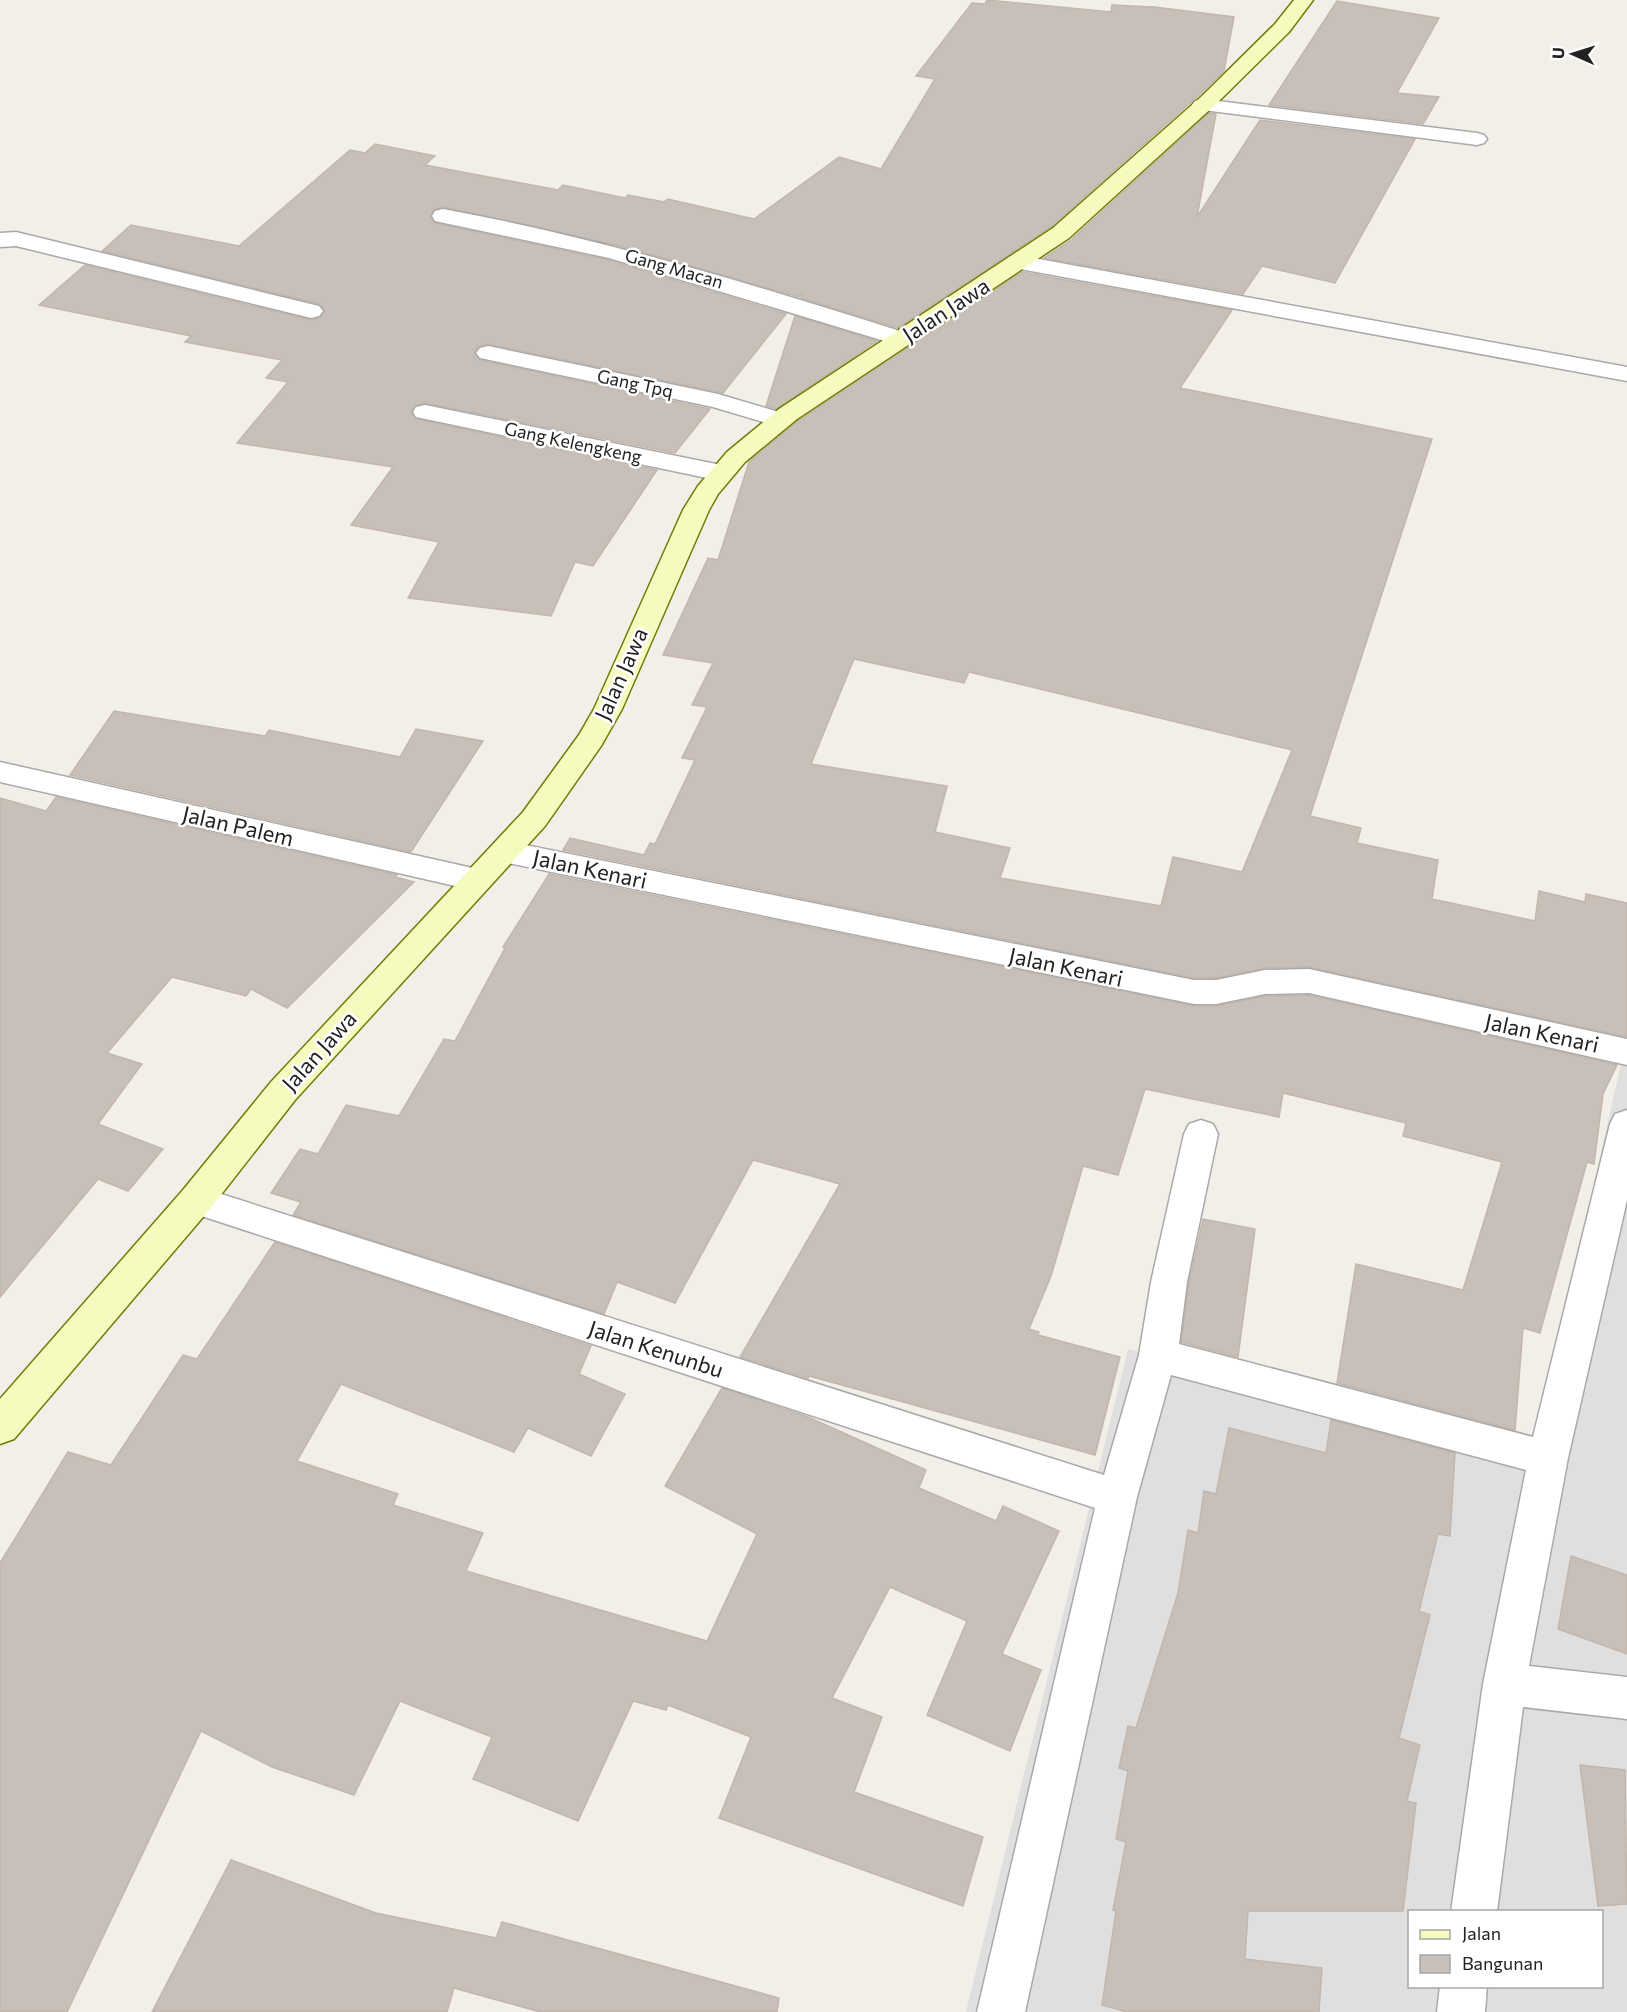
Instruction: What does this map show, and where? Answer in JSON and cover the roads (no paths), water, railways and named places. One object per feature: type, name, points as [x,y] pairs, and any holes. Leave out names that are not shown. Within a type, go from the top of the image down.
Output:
[{"type":"street","name":"Jalan Jawa","points":[[0,1427],[196,1200],[282,1091],[534,819],[591,740],[608,709],[696,510],[721,473],[780,420],[1052,239],[1202,105],[1282,28],[1304,0]]},
{"type":"street","points":[[1202,105],[1477,139]]},
{"type":"street","name":"Gang Macan","points":[[443,216],[510,227],[596,247],[729,285],[901,339]]},
{"type":"street","points":[[8,240],[311,310]]},
{"type":"street","points":[[1017,262],[1627,374]]},
{"type":"street","name":"Gang Tpq","points":[[488,354],[718,401],[780,420]]},
{"type":"street","name":"Gang Kelengkeng","points":[[424,412],[721,473]]},
{"type":"street","name":"Jalan Palem","points":[[0,772],[477,880]]},
{"type":"street","name":"Jalan Kenari","points":[[505,852],[1194,993],[1217,993],[1279,980],[1308,981],[1627,1052]]},
{"type":"street","points":[[1474,1910],[1504,1684],[1548,1458],[1627,1124]]},
{"type":"street","points":[[1001,2012],[1117,1497],[1158,1355],[1169,1282],[1201,1134]]},
{"type":"street","name":"Jalan Kenunbu","points":[[196,1200],[1117,1497]]},
{"type":"street","points":[[1158,1355],[1548,1458]]},
{"type":"street","points":[[1504,1684],[1627,1698]]},
{"type":"street","points":[[1461,2012],[1464,1988]]}]
